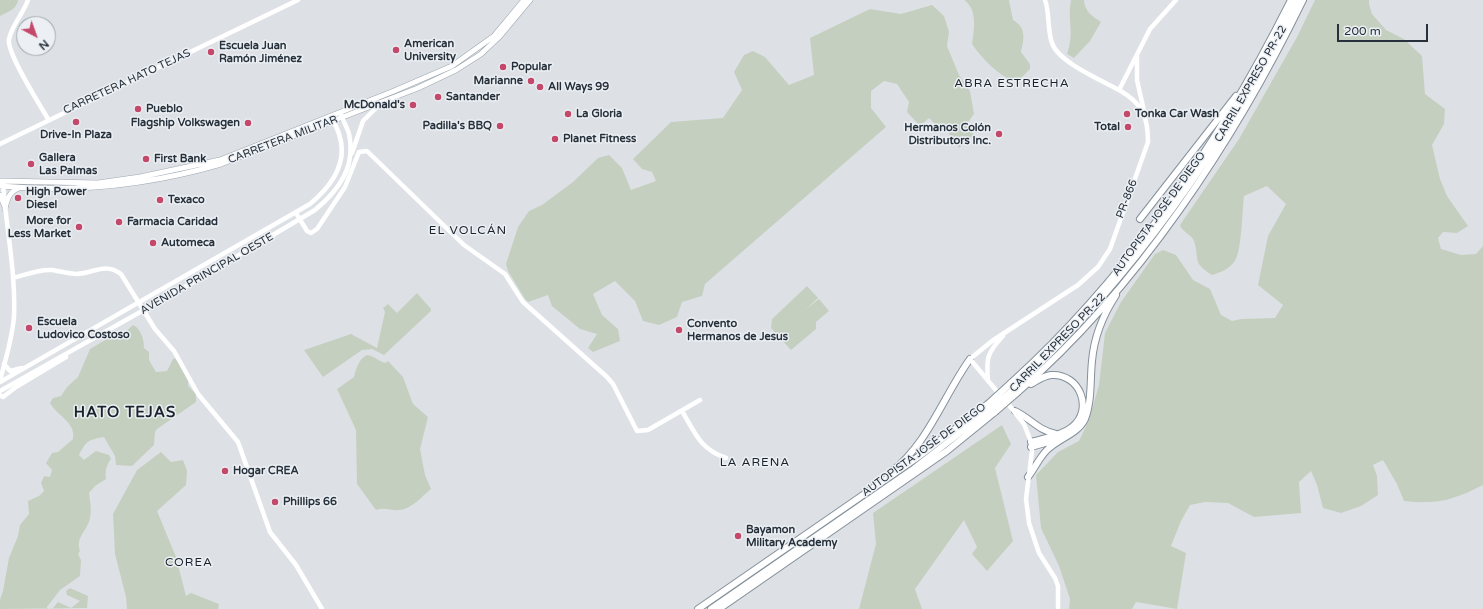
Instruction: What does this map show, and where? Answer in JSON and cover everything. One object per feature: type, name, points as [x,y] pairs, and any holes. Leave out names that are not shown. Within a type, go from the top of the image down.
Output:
[{"type":"highway","name":"AUTOPISTA JOSÉ DE DIEGO","points":[[719,609],[948,451],[991,408],[1017,388],[1065,331],[1114,276],[1150,239],[1163,222],[1245,87],[1291,0]]},
{"type":"highway","name":"CARRIL EXPRESO PR-22","points":[[1163,222],[1236,114],[1262,69],[1298,0]]},
{"type":"highway","name":"AUTOPISTA JOSÉ DE DIEGO","points":[[698,609],[939,442],[991,408],[1017,388],[1072,340],[1123,281],[1150,239],[1217,155],[1267,71],[1303,0]]},
{"type":"highway","points":[[1140,218],[1235,97],[1245,87]]},
{"type":"highway","points":[[1031,444],[1060,436],[1078,428],[1085,418],[1089,403],[1092,359],[1096,338],[1106,312],[1123,281]]},
{"type":"highway","points":[[852,503],[864,491],[896,468],[910,453],[927,430],[970,359]]},
{"type":"highway","points":[[1017,388],[1050,375],[1064,378],[1078,388],[1083,404],[1080,418],[1043,454],[1028,477]]},
{"type":"highway","points":[[711,609],[923,461],[991,408]]},
{"type":"highway","points":[[1015,411],[1024,416],[1038,428],[1060,436]]},
{"type":"highway","points":[[708,609],[840,516],[923,461]]},
{"type":"main road","name":"CARRETERA MILITAR","points":[[1,184],[19,187],[99,188],[142,183],[188,174],[222,164],[434,75],[462,60],[494,36],[524,0]]},
{"type":"main road","name":"CARRETERA MILITAR","points":[[341,115],[382,102],[441,78],[473,60],[508,28],[530,0]]},
{"type":"main road","name":"CARRETERA MILITAR","points":[[1,184],[98,183],[197,166],[220,160],[332,119]]},
{"type":"main road","points":[[6,209],[7,199],[10,193],[19,187]]},
{"type":"main road","points":[[0,195],[6,209]]},
{"type":"street","points":[[28,0],[12,31],[9,47],[48,120]]},
{"type":"street","name":"CARRETERA HATO TEJAS","points":[[0,144],[298,0]]},
{"type":"street","name":"PR-866","points":[[970,359],[992,341],[1078,285],[1098,267],[1110,248],[1148,142],[1147,120],[1135,100],[1065,59],[1055,50],[1050,38],[1049,13],[1045,0]]},
{"type":"street","points":[[1120,90],[1139,48],[1150,29],[1176,0]]},
{"type":"street","points":[[1139,48],[1135,64],[1137,80],[1147,120]]},
{"type":"street","points":[[350,160],[363,121],[382,102]]},
{"type":"street","name":"AVENIDA PRINCIPAL OESTE","points":[[0,391],[144,310],[315,210],[335,191],[347,172],[350,160],[349,135],[341,115]]},
{"type":"street","name":"AVENIDA PRINCIPAL OESTE","points":[[0,381],[33,364],[296,213],[318,197],[336,176],[341,160],[341,139],[332,119]]},
{"type":"street","points":[[296,213],[310,233],[317,229],[345,187],[359,152],[367,151],[464,245],[505,274],[523,302],[607,377],[613,384],[637,431],[648,430],[700,400]]},
{"type":"street","points":[[0,381],[10,344],[14,317],[13,278],[6,209],[1,184]]},
{"type":"street","points":[[13,278],[41,271],[51,270],[77,274],[105,267],[115,269],[121,274],[155,329],[174,351],[198,394],[238,442],[270,532],[296,565],[322,609]]},
{"type":"street","points":[[988,381],[986,362],[988,354],[1009,330]]},
{"type":"street","points":[[0,395],[3,397],[16,387],[56,364],[75,349]]},
{"type":"street","points":[[970,359],[1015,411],[1024,424],[1031,444],[1026,499],[1029,524],[1039,553],[1055,578],[1058,586],[1058,609]]},
{"type":"street","points":[[4,364],[8,370],[12,371],[33,364]]},
{"type":"street","points":[[682,411],[704,446],[714,454],[726,458]]},
{"type":"green space","points":[[0,0],[18,0],[14,8],[0,16]]},
{"type":"green space","points":[[964,0],[1009,0],[1013,20],[1021,27],[1023,34],[1021,52],[1030,64],[1030,69],[1020,79],[1015,82],[996,71],[981,56],[972,44],[974,27],[973,14],[968,4]]},
{"type":"green space","points":[[1071,0],[1084,0],[1087,11],[1101,22],[1090,41],[1074,58],[1067,54],[1071,33]]},
{"type":"green space","points":[[1315,0],[1369,0],[1372,14],[1386,30],[1404,39],[1422,56],[1425,94],[1445,109],[1444,124],[1432,145],[1440,179],[1447,196],[1468,226],[1457,233],[1443,232],[1438,238],[1441,249],[1461,255],[1476,254],[1483,246],[1483,485],[1454,498],[1445,500],[1435,502],[1404,501],[1397,484],[1383,460],[1373,465],[1377,476],[1378,495],[1361,506],[1341,513],[1323,508],[1317,485],[1311,471],[1299,482],[1301,513],[1254,517],[1228,503],[1205,502],[1190,505],[1181,521],[1171,546],[1186,553],[1177,609],[1136,602],[1132,609],[1069,609],[1070,599],[1059,566],[1041,528],[1036,475],[1058,452],[1079,441],[1089,420],[1099,385],[1105,333],[1121,302],[1155,254],[1163,250],[1176,255],[1193,280],[1210,289],[1221,315],[1232,321],[1241,319],[1275,318],[1283,305],[1258,285],[1268,236],[1286,204],[1267,186],[1244,196],[1237,257],[1232,265],[1221,272],[1212,275],[1201,267],[1197,260],[1194,241],[1180,225],[1239,139],[1297,37]]},
{"type":"green space","points":[[932,5],[944,16],[949,32],[947,46],[959,75],[970,91],[974,114],[966,125],[974,135],[959,148],[949,134],[948,126],[936,125],[929,118],[920,126],[907,112],[909,102],[897,84],[884,81],[871,91],[871,108],[886,127],[705,284],[702,296],[682,302],[677,317],[659,325],[643,321],[635,301],[615,281],[593,294],[602,315],[618,329],[620,341],[593,352],[588,348],[597,334],[580,329],[552,306],[548,295],[528,302],[525,299],[508,271],[506,264],[518,227],[529,211],[542,205],[573,182],[598,158],[609,155],[622,168],[631,190],[656,181],[652,172],[642,169],[633,159],[671,122],[723,118],[742,90],[734,72],[744,55],[753,51],[765,57],[789,85],[814,75],[810,38],[870,9],[901,14]]},
{"type":"green space","points":[[807,286],[818,298],[805,310],[819,299],[829,311],[816,322],[816,329],[791,350],[771,328],[772,319]]},
{"type":"green space","points":[[417,293],[431,309],[431,311],[384,355],[372,349],[362,350],[323,377],[304,350],[351,334],[377,348],[385,312],[383,308],[388,304],[397,313]]},
{"type":"green space","points":[[133,325],[142,335],[144,348],[149,352],[149,360],[156,372],[167,371],[173,359],[178,358],[188,378],[188,386],[196,394],[196,402],[157,429],[155,432],[154,445],[132,466],[116,465],[115,456],[104,437],[91,440],[86,444],[79,455],[84,460],[96,451],[109,455],[111,459],[106,469],[106,479],[95,486],[89,493],[91,509],[90,518],[79,542],[80,551],[78,554],[81,560],[80,576],[60,590],[47,608],[0,609],[0,600],[9,558],[18,536],[20,525],[29,514],[28,501],[39,496],[44,491],[41,483],[44,476],[50,477],[52,470],[46,463],[52,453],[58,452],[73,439],[72,428],[50,403],[53,398],[61,396],[67,387],[78,377],[90,349],[114,335],[122,335]]},
{"type":"green space","points":[[367,355],[385,363],[388,361],[403,377],[413,404],[428,417],[420,449],[425,475],[431,489],[412,505],[404,509],[376,510],[357,484],[356,430],[337,389],[354,377],[358,364]]},
{"type":"green space","points":[[1002,425],[1011,444],[995,468],[1013,541],[987,571],[972,554],[977,547],[964,520],[915,589],[922,609],[859,609],[876,544],[873,513]]},
{"type":"green space","points":[[161,452],[171,462],[183,460],[187,471],[186,485],[157,511],[176,557],[186,596],[191,593],[219,604],[218,609],[127,609],[126,597],[115,554],[113,514],[137,470]]},
{"type":"green space","points":[[70,588],[88,596],[87,608],[71,608],[80,601],[67,595],[66,591]]},
{"type":"green space","points":[[58,602],[71,608],[53,608]]},
{"type":"place","name":"American University","points":[[396,50]]},
{"type":"place","name":"Escuela Juan Ramón Jiménez","points":[[211,52]]},
{"type":"place","name":"Popular","points":[[503,67]]},
{"type":"place","name":"Marianne","points":[[531,81]]},
{"type":"place","name":"All Ways 99","points":[[540,87]]},
{"type":"place","name":"Santander","points":[[438,97]]},
{"type":"place","name":"McDonald's","points":[[413,105]]},
{"type":"place","name":"Pueblo","points":[[138,109]]},
{"type":"place","name":"La Gloria","points":[[568,114]]},
{"type":"place","name":"Tonka Car Wash","points":[[1127,114]]},
{"type":"place","name":"Drive-In Plaza","points":[[76,122]]},
{"type":"place","name":"Flagship Volkswagen","points":[[248,123]]},
{"type":"place","name":"Padilla's BBQ","points":[[500,126]]},
{"type":"place","name":"Total","points":[[1128,127]]},
{"type":"place","name":"Hermanos Colón Distributors Inc.","points":[[999,134]]},
{"type":"place","name":"Planet Fitness","points":[[555,139]]},
{"type":"place","name":"First Bank","points":[[146,159]]},
{"type":"place","name":"Gallera Las Palmas","points":[[31,164]]},
{"type":"place","name":"High Power Diesel","points":[[18,198]]},
{"type":"place","name":"Texaco","points":[[160,200]]},
{"type":"place","name":"Farmacia Caridad","points":[[119,222]]},
{"type":"place","name":"More for Less Market","points":[[79,227]]},
{"type":"place","name":"Automeca","points":[[153,243]]},
{"type":"place","name":"Escuela Ludovico Costoso","points":[[29,328]]},
{"type":"place","name":"Convento Hermanos de Jesus","points":[[679,330]]},
{"type":"place","name":"Hogar CREA","points":[[225,471]]},
{"type":"place","name":"Phillips 66","points":[[275,502]]},
{"type":"place","name":"Bayamon Military Academy","points":[[738,536]]},
{"type":"district","name":"ABRA ESTRECHA","points":[[1012,84]]},
{"type":"district","name":"EL VOLCÁN","points":[[468,231]]},
{"type":"district","name":"HATO TEJAS","points":[[125,413]]},
{"type":"district","name":"LA ARENA","points":[[755,463]]},
{"type":"district","name":"COREA","points":[[189,563]]}]
